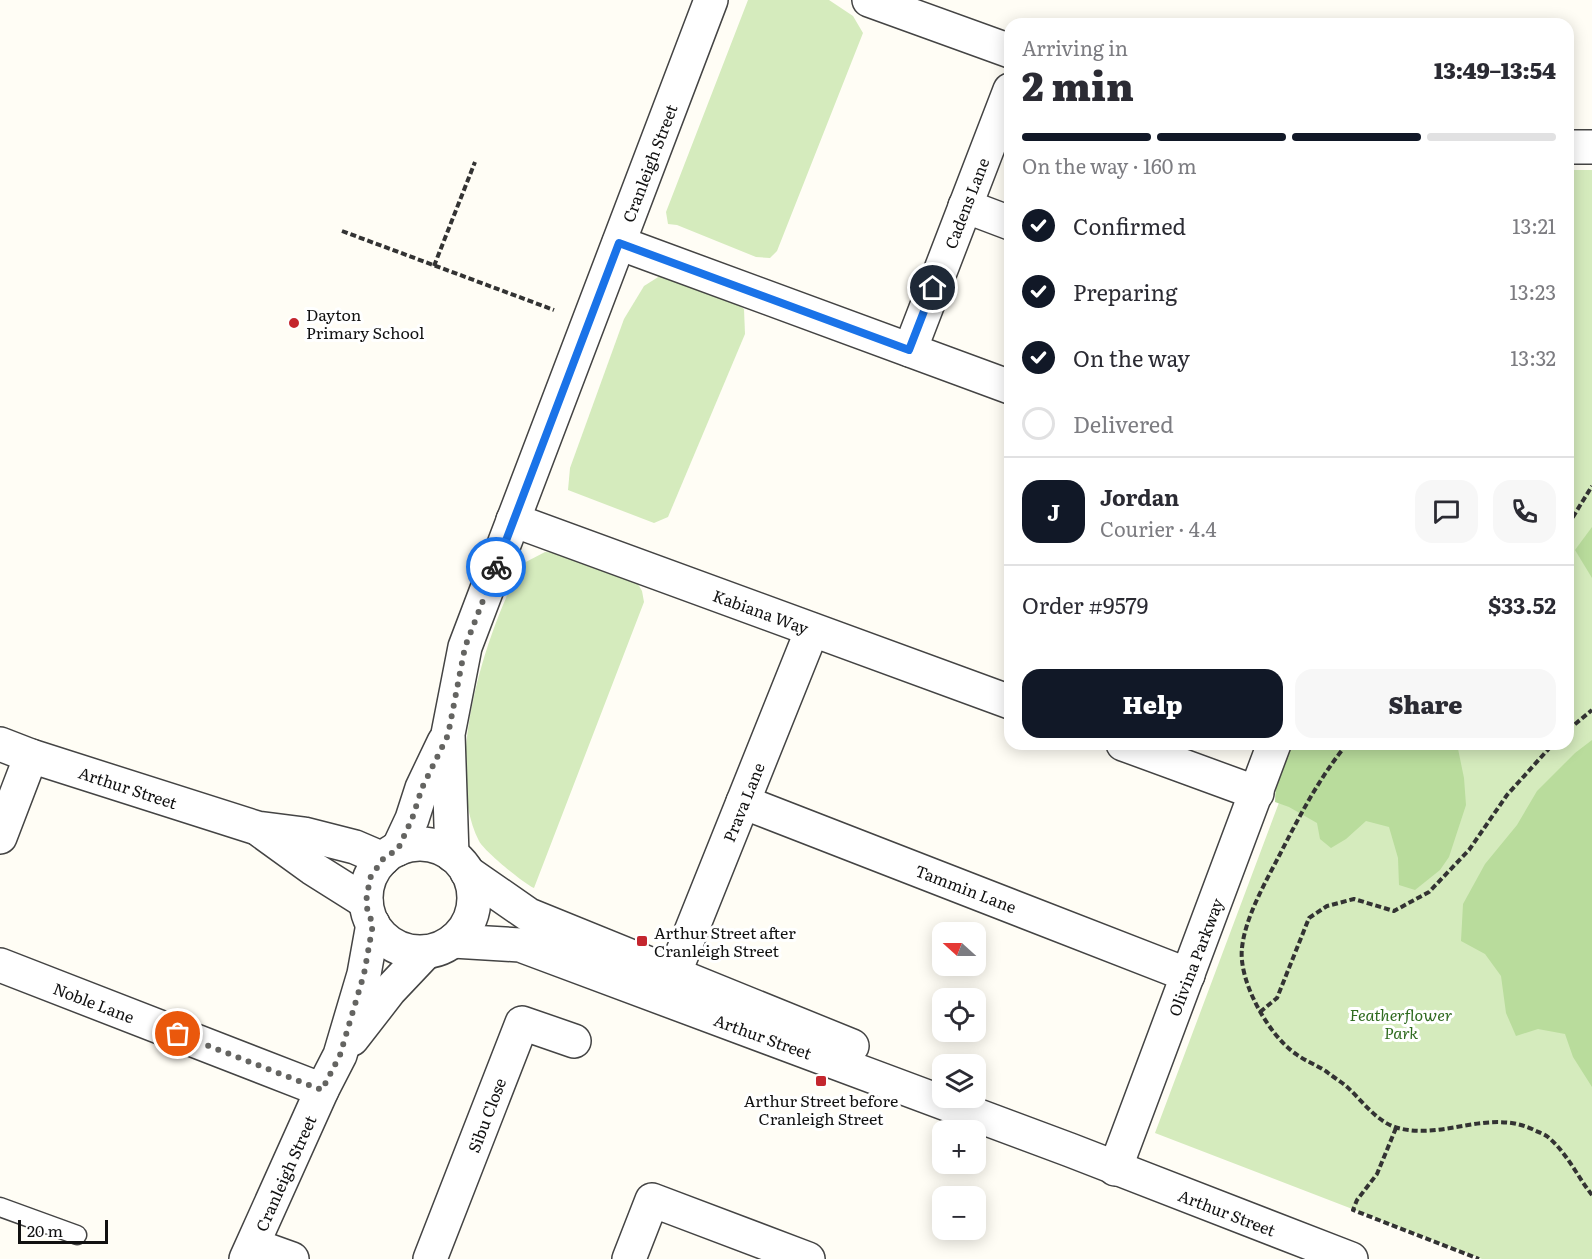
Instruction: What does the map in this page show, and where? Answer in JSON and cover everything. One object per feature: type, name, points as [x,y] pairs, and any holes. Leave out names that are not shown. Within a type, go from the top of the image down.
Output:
[{"type":"street","name":"Cranleigh Street","points":[[391,854],[412,819],[422,788],[448,735],[465,647],[711,0]]},
{"type":"street","points":[[882,2],[1004,49]]},
{"type":"street","name":"Cadens Lane","points":[[909,350],[1004,105]]},
{"type":"street","points":[[1574,147],[1592,147]]},
{"type":"street","points":[[965,206],[1004,221]]},
{"type":"street","points":[[619,243],[1004,385]]},
{"type":"street","name":"Kabiana Way","points":[[513,520],[1004,700]]},
{"type":"street","name":"Prava Lane","points":[[674,974],[812,630]]},
{"type":"street","name":"Cranleigh Street","points":[[448,735],[459,864]]},
{"type":"street","name":"Arthur Street","points":[[0,744],[257,828],[304,834],[391,854]]},
{"type":"street","points":[[1139,750],[1257,793]]},
{"type":"street","name":"Olivina Parkway","points":[[1116,1169],[1272,750]]},
{"type":"street","points":[[0,837],[31,756]]},
{"type":"street","name":"Tammin Lane","points":[[743,802],[1188,975]]},
{"type":"street","name":"Arthur Street","points":[[257,828],[369,913]]},
{"type":"street","points":[[420,844],[432,846],[459,864],[473,890],[472,909],[465,927],[440,946],[405,950],[395,946],[378,933],[369,913],[370,878],[391,854],[420,844]]},
{"type":"street","name":"Arthur Street","points":[[459,864],[529,915],[932,1078]]},
{"type":"street","name":"Cranleigh Street","points":[[340,1055],[364,974],[369,913]]},
{"type":"street","name":"Arthur Street","points":[[440,946],[520,945],[1070,1150],[1351,1259]]},
{"type":"street","name":"Cranleigh Street","points":[[250,1252],[322,1090],[340,1055],[390,990],[440,946]]},
{"type":"street","name":"Noble Lane","points":[[0,965],[322,1090]]},
{"type":"street","name":"Sibu Close","points":[[430,1259],[522,1023],[573,1041]]},
{"type":"street","name":"Arthur Street","points":[[986,1101],[1070,1150]]},
{"type":"street","points":[[629,1259],[652,1200],[808,1259]]},
{"type":"street","points":[[250,1252],[292,1259]]},
{"type":"lane","points":[[0,1207],[77,1235]]},
{"type":"path","points":[[434,266],[475,162]]},
{"type":"path","points":[[342,231],[554,310]]},
{"type":"path","points":[[1574,515],[1592,486]]},
{"type":"path","points":[[1574,725],[1592,710]]},
{"type":"path","points":[[1342,750],[1326,769],[1254,906],[1241,949],[1244,973],[1260,1012],[1279,1040],[1296,1055],[1325,1070],[1385,1122],[1396,1128],[1422,1130],[1497,1121],[1524,1125],[1546,1135],[1559,1147],[1592,1195]]},
{"type":"path","points":[[1260,1012],[1277,998],[1309,918],[1327,906],[1354,899],[1394,911],[1429,892],[1469,850],[1507,795],[1548,750]]},
{"type":"path","points":[[1396,1128],[1377,1174],[1357,1200],[1353,1210],[1479,1259]]},
{"type":"green space","points":[[748,0],[829,0],[853,16],[863,33],[777,251],[770,258],[756,257],[677,225],[668,224],[666,212]]},
{"type":"green space","name":"Featherflower Park","points":[[1574,170],[1592,170],[1592,1259],[1482,1259],[1155,1133],[1299,750],[1574,750]]},
{"type":"green space","points":[[663,274],[722,294],[744,309],[745,334],[668,517],[654,523],[568,490],[570,468],[624,319],[644,286]]},
{"type":"green space","points":[[1592,527],[1592,578],[1575,550]]},
{"type":"green space","points":[[545,552],[564,553],[635,579],[642,591],[644,602],[534,888],[504,866],[479,841],[470,814],[465,784],[466,752],[476,686],[495,624],[512,580],[521,565]]},
{"type":"green space","points":[[1592,740],[1592,1087],[1573,1057],[1565,1034],[1538,1029],[1516,1036],[1506,1013],[1501,976],[1485,954],[1461,941],[1463,904],[1485,864],[1517,825],[1537,791],[1575,753]]},
{"type":"green space","points":[[1287,750],[1458,750],[1466,805],[1449,857],[1440,870],[1415,890],[1399,885],[1398,858],[1389,827],[1366,821],[1346,839],[1331,848],[1320,839],[1317,823],[1275,802],[1276,779]]},
{"type":"way so far","points":[[178,1034],[322,1090],[340,1055],[364,974],[373,924],[366,902],[370,878],[383,859],[398,849],[412,819],[422,788],[448,735],[465,647],[496,567]]},
{"type":"place","name":"Dayton Primary School","points":[[294,323]]},
{"type":"place","name":"Arthur Street after Cranleigh Street","points":[[642,941]]},
{"type":"place","name":"Arthur Street before Cranleigh Street","points":[[821,1081]]},
{"type":"route","points":[[496,567],[619,243],[909,350],[933,288]]}]
